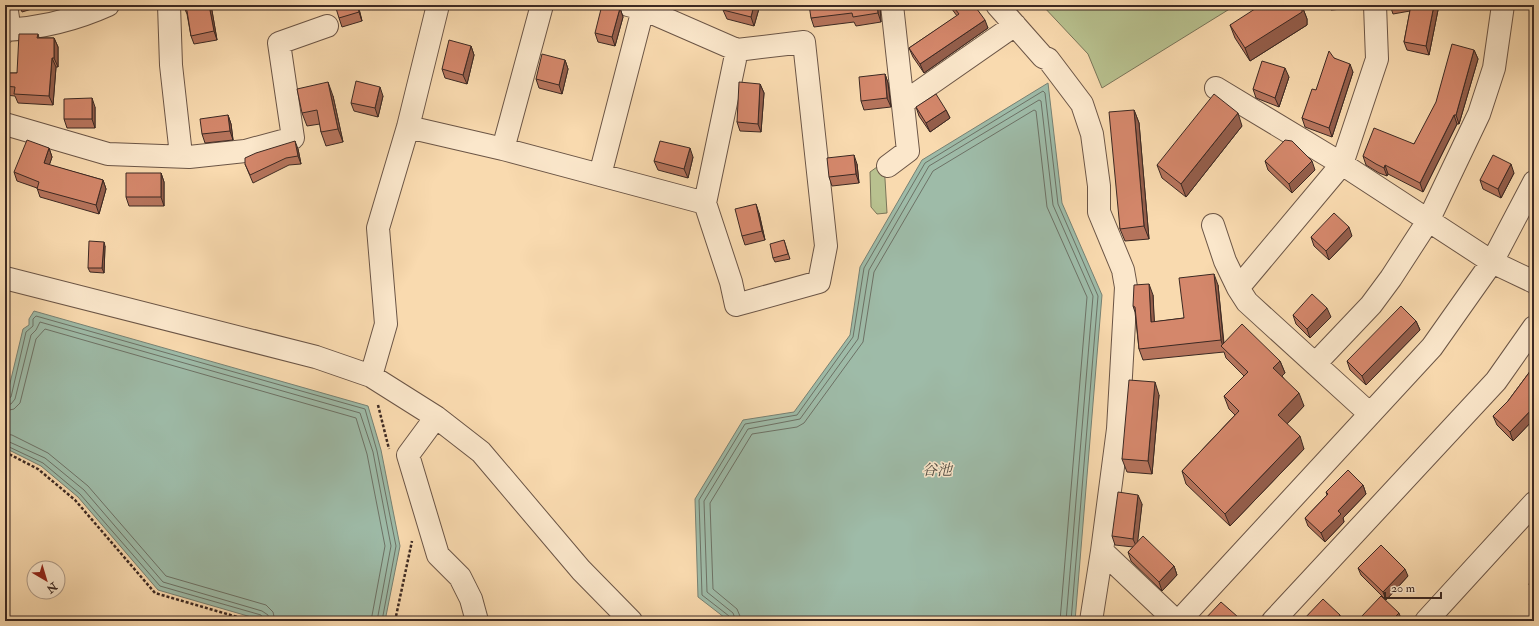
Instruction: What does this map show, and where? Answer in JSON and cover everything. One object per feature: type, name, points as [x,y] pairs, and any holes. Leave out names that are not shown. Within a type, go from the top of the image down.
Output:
[{"type":"street","points":[[6,5],[8,18],[6,31],[57,22],[108,5]]},
{"type":"street","points":[[169,5],[171,65],[181,155]]},
{"type":"street","points":[[371,376],[386,324],[378,228],[408,127],[438,5]]},
{"type":"street","points":[[503,150],[542,5]]},
{"type":"street","points":[[888,166],[908,151],[892,5]]},
{"type":"street","points":[[997,5],[1042,57],[1048,59],[1082,104],[1092,134],[1100,186],[1099,212],[1123,270],[1126,287],[1118,429],[1091,621]]},
{"type":"street","points":[[1238,288],[1342,164],[1377,59],[1374,5]]},
{"type":"street","points":[[1315,364],[1371,305],[1391,278],[1428,221],[1479,114],[1494,68],[1504,5]]},
{"type":"street","points":[[600,175],[638,7],[737,50],[804,42],[826,246],[819,282],[736,305],[731,282],[705,203],[737,50]]},
{"type":"street","points":[[903,104],[1015,25]]},
{"type":"street","points":[[5,124],[108,154],[181,155],[189,157],[245,151],[293,138],[279,43],[327,26]]},
{"type":"street","points":[[1216,88],[1342,164],[1492,262],[1534,282]]},
{"type":"street","points":[[408,127],[503,150],[705,203]]},
{"type":"street","points":[[1102,551],[1177,621],[1432,347],[1492,262],[1534,182]]},
{"type":"street","points":[[1213,225],[1225,261],[1238,288],[1247,302],[1370,414]]},
{"type":"street","points":[[5,278],[316,356],[371,376],[436,417],[481,452],[581,570],[631,621]]},
{"type":"street","points":[[1273,621],[1496,381],[1534,327]]},
{"type":"street","points":[[436,417],[408,455],[438,555],[460,577],[471,599],[477,621]]},
{"type":"street","points":[[1426,621],[1534,503]]},
{"type":"path","points":[[371,376],[390,451]]},
{"type":"path","points":[[5,452],[38,469],[75,500],[155,593],[251,621]]},
{"type":"path","points":[[395,621],[412,541],[410,534]]},
{"type":"green space","points":[[1042,5],[1236,5],[1102,88],[1088,54]]},
{"type":"green space","points":[[884,162],[887,213],[877,214],[871,207],[870,172]]},
{"type":"water","name":"谷池","points":[[1048,83],[1062,203],[1102,295],[1075,621],[729,621],[698,597],[695,499],[743,420],[794,412],[850,335],[860,267],[922,160]]},
{"type":"water","points":[[34,311],[368,406],[381,450],[400,546],[385,621],[265,621],[158,590],[78,497],[41,466],[5,448],[5,404],[23,329],[29,325],[29,319]]},
{"type":"building","points":[[184,5],[209,5],[214,31],[191,36],[187,11]]},
{"type":"building","points":[[335,5],[357,5],[359,12],[339,18]]},
{"type":"building","points":[[602,5],[620,8],[612,37],[595,33]]},
{"type":"building","points":[[725,5],[754,5],[751,17],[723,10]]},
{"type":"building","points":[[809,5],[877,5],[878,13],[853,17],[852,13],[811,18]]},
{"type":"building","points":[[952,5],[974,5],[985,20],[920,64],[909,48],[959,14]]},
{"type":"building","points":[[1261,5],[1302,5],[1302,12],[1245,48],[1230,25]]},
{"type":"building","points":[[1411,5],[1434,5],[1426,46],[1404,42]]},
{"type":"building","points":[[19,34],[38,34],[37,38],[54,38],[54,58],[52,58],[49,96],[14,94],[15,87],[5,86],[5,73],[17,73]]},
{"type":"building","points":[[449,40],[471,46],[463,75],[442,69]]},
{"type":"building","points":[[1452,44],[1474,50],[1456,115],[1454,115],[1420,183],[1385,165],[1384,168],[1363,156],[1374,128],[1414,144],[1436,102]]},
{"type":"building","points":[[1329,51],[1334,58],[1350,64],[1329,128],[1302,118],[1312,89],[1316,90]]},
{"type":"building","points":[[542,54],[565,60],[559,85],[536,79]]},
{"type":"building","points":[[1262,61],[1285,68],[1275,98],[1253,89]]},
{"type":"building","points":[[885,74],[887,98],[861,101],[859,77]]},
{"type":"building","points":[[356,81],[380,87],[375,108],[351,103]]},
{"type":"building","points":[[328,82],[338,129],[321,132],[317,110],[302,113],[297,89]]},
{"type":"building","points":[[739,82],[760,84],[758,124],[737,122]]},
{"type":"building","points":[[936,94],[946,110],[926,123],[916,107]]},
{"type":"building","points":[[1214,94],[1238,113],[1181,184],[1157,165]]},
{"type":"building","points":[[92,98],[92,119],[64,119],[64,99]]},
{"type":"building","points":[[1134,110],[1144,226],[1120,229],[1109,112]]},
{"type":"building","points":[[228,115],[230,131],[202,134],[200,119]]},
{"type":"building","points":[[27,140],[49,148],[44,163],[103,180],[96,205],[37,189],[39,182],[14,172]]},
{"type":"building","points":[[1285,140],[1292,141],[1312,161],[1289,184],[1265,161]]},
{"type":"building","points":[[295,141],[298,156],[286,158],[250,175],[245,164],[245,158]]},
{"type":"building","points":[[660,141],[690,148],[684,169],[654,161]]},
{"type":"building","points":[[854,155],[856,174],[829,177],[827,158]]},
{"type":"building","points":[[1493,155],[1511,164],[1498,189],[1480,180]]},
{"type":"building","points":[[126,173],[161,173],[161,197],[126,197]]},
{"type":"building","points":[[756,204],[762,231],[742,236],[735,209]]},
{"type":"building","points":[[1334,213],[1349,227],[1326,251],[1311,237]]},
{"type":"building","points":[[784,240],[788,254],[773,258],[770,244]]},
{"type":"building","points":[[89,241],[104,242],[102,268],[88,268]]},
{"type":"building","points":[[1214,274],[1221,340],[1139,349],[1135,307],[1133,306],[1134,285],[1149,284],[1151,322],[1184,318],[1179,278]]},
{"type":"building","points":[[1312,294],[1327,308],[1307,329],[1293,315]]},
{"type":"building","points":[[1401,306],[1416,321],[1362,376],[1347,361]]},
{"type":"building","points":[[1242,324],[1280,361],[1273,368],[1299,393],[1278,415],[1300,436],[1225,514],[1182,471],[1239,411],[1224,396],[1248,372],[1221,346]]},
{"type":"building","points":[[1534,366],[1534,407],[1510,432],[1493,416],[1508,401]]},
{"type":"building","points":[[1129,380],[1155,382],[1148,461],[1122,459]]},
{"type":"building","points":[[1348,470],[1363,485],[1338,511],[1341,514],[1321,533],[1305,518],[1328,494],[1326,492]]},
{"type":"building","points":[[1118,492],[1138,495],[1133,539],[1112,536]]},
{"type":"building","points":[[1143,536],[1174,566],[1159,582],[1128,552]]},
{"type":"building","points":[[1381,545],[1405,569],[1383,592],[1358,568]]},
{"type":"building","points":[[1534,578],[1534,589],[1529,584]]},
{"type":"building","points":[[1381,596],[1399,613],[1391,621],[1365,621],[1361,617]]},
{"type":"building","points":[[1323,599],[1340,615],[1334,621],[1302,621]]},
{"type":"building","points":[[1221,602],[1238,617],[1234,621],[1203,621]]}]
